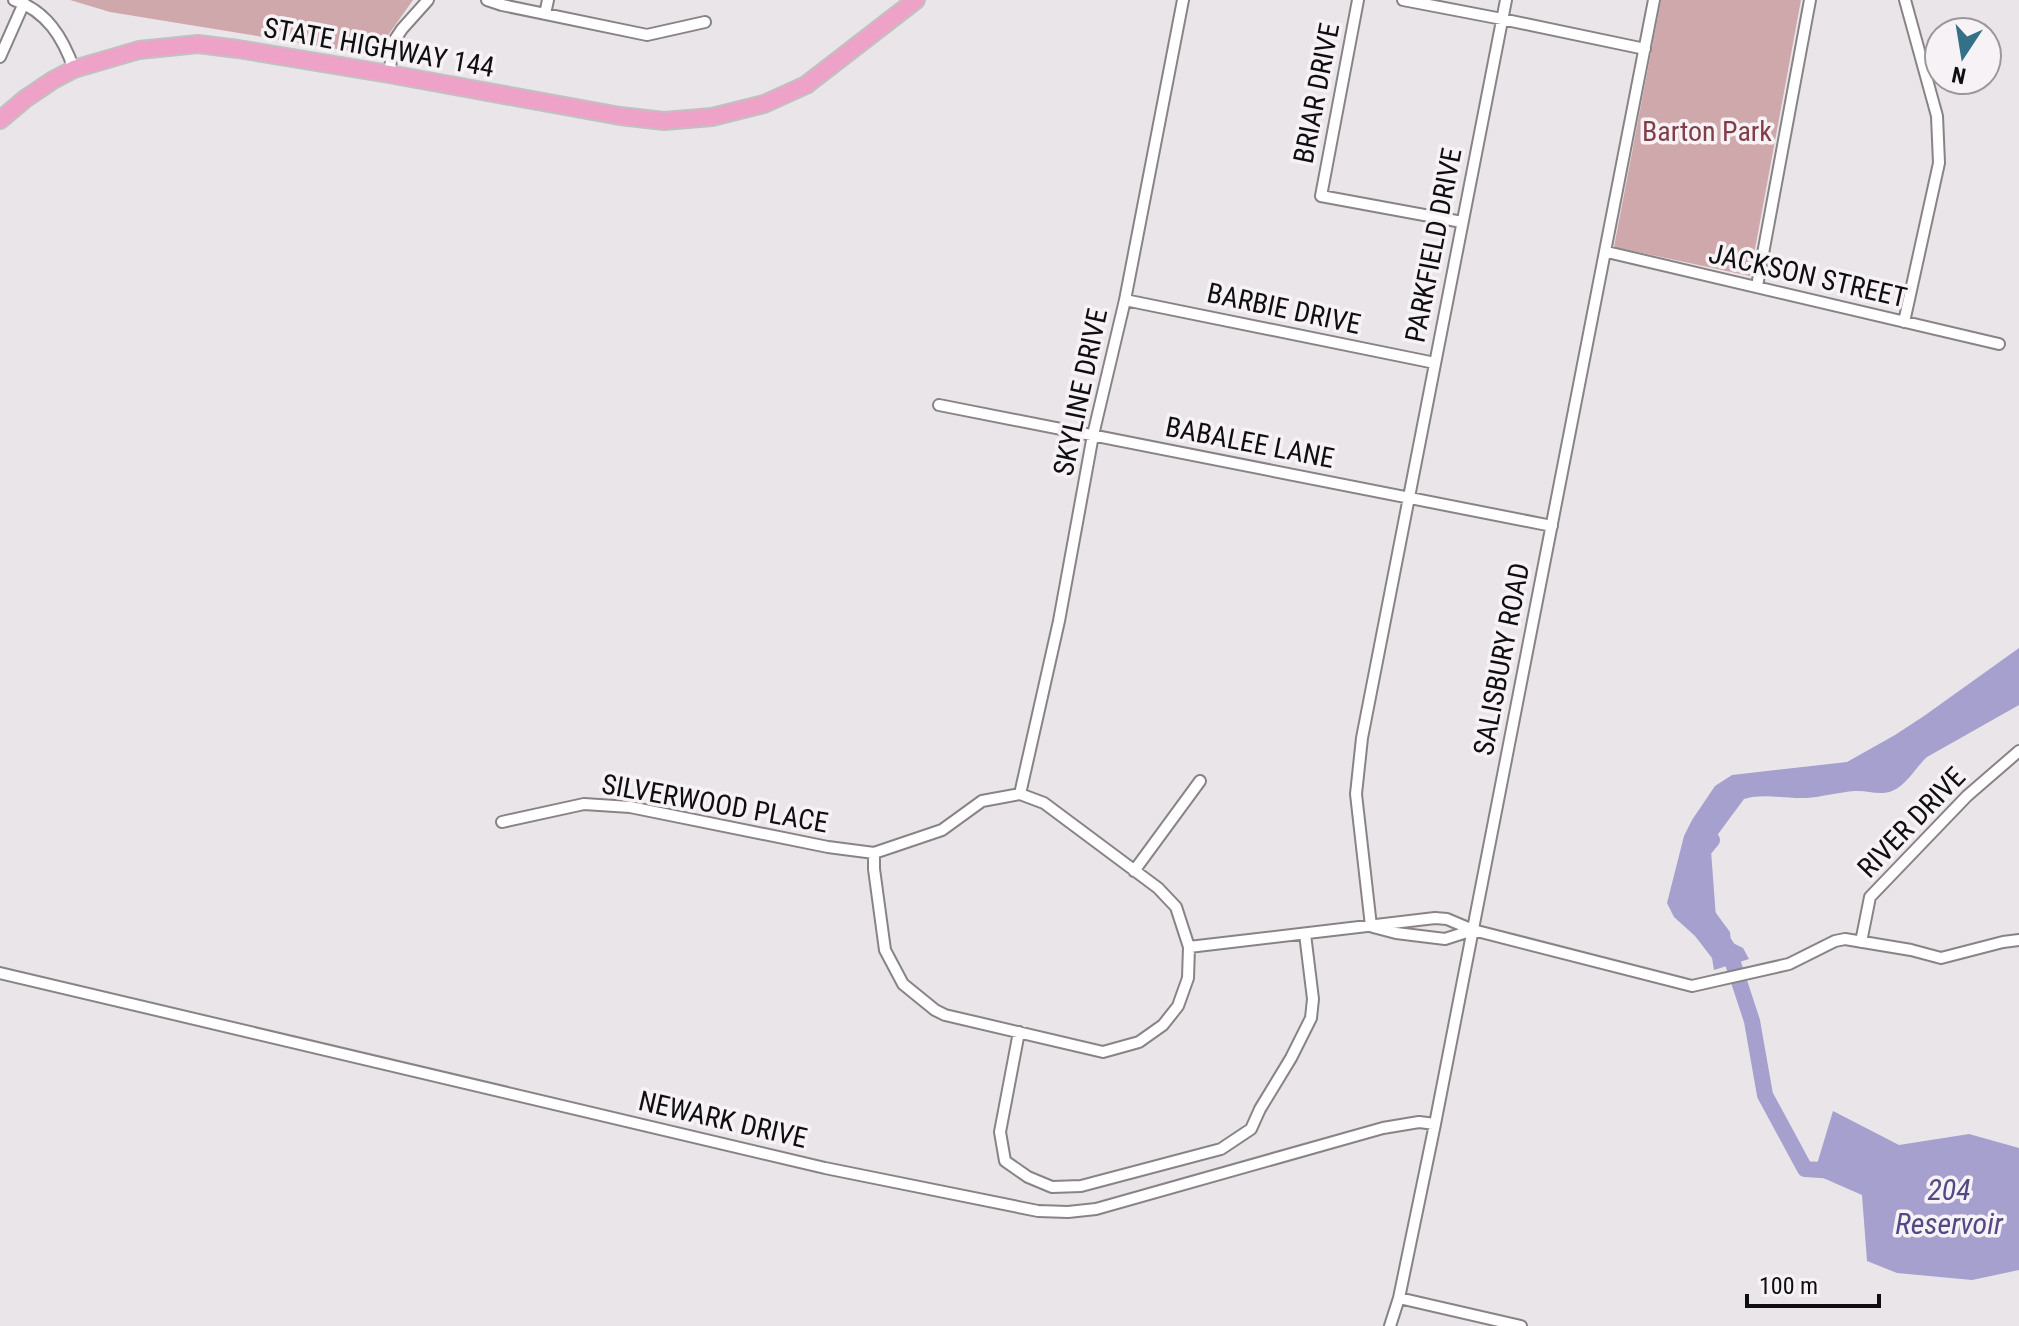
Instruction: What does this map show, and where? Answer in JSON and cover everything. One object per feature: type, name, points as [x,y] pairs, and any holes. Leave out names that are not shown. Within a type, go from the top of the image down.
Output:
[{"type":"main road","name":"STATE HIGHWAY 144","points":[[0,120],[74,69],[139,50],[198,44],[389,74],[620,116],[664,121],[712,117],[764,104],[806,85],[916,0]]},
{"type":"street","points":[[389,74],[394,41],[428,0]]},
{"type":"street","points":[[487,0],[647,35],[705,22]]},
{"type":"street","points":[[545,14],[548,0]]},
{"type":"street","name":"SKYLINE DRIVE","points":[[1020,794],[1059,621],[1093,435],[1125,300],[1183,0]]},
{"type":"street","name":"BRIAR DRIVE","points":[[1358,0],[1321,196],[1462,222]]},
{"type":"street","points":[[1403,0],[1645,49]]},
{"type":"street","name":"PARKFIELD DRIVE","points":[[1371,926],[1356,794],[1362,738],[1506,0]]},
{"type":"street","name":"SALISBURY ROAD","points":[[1390,1326],[1399,1298],[1435,1124],[1654,0]]},
{"type":"street","points":[[1757,286],[1810,0]]},
{"type":"street","points":[[1904,322],[1939,163],[1937,116],[1905,0]]},
{"type":"street","points":[[0,57],[19,2],[43,16],[62,39],[74,69]]},
{"type":"street","name":"JACKSON STREET","points":[[1607,252],[1999,344]]},
{"type":"street","name":"BARBIE DRIVE","points":[[1125,300],[1435,363]]},
{"type":"street","name":"BABALEE LANE","points":[[939,405],[1552,526]]},
{"type":"street","name":"RIVER DRIVE","points":[[1861,942],[1870,897],[1967,796],[2019,751]]},
{"type":"street","points":[[1134,871],[1200,781]]},
{"type":"street","points":[[1020,794],[1044,803],[1158,888],[1176,907],[1189,947],[1188,978],[1178,1006],[1163,1025],[1139,1042],[1103,1052],[945,1015],[903,984],[885,950],[874,853],[942,830],[982,801],[1020,794]]},
{"type":"street","name":"SILVERWOOD PLACE","points":[[502,822],[584,804],[630,807],[828,847],[874,853]]},
{"type":"street","points":[[1189,947],[1435,918],[1692,986],[1789,964],[1845,939],[1941,958],[2019,940]]},
{"type":"street","points":[[1371,926],[1396,933],[1445,939],[1473,930]]},
{"type":"street","points":[[1019,1032],[1000,1132],[1005,1161],[1028,1177],[1052,1187],[1081,1186],[1221,1149],[1251,1129],[1311,1018],[1313,999],[1305,934]]},
{"type":"street","name":"NEWARK DRIVE","points":[[0,973],[825,1168],[1038,1211],[1096,1209],[1383,1128],[1419,1122],[1435,1124]]},
{"type":"street","points":[[1399,1298],[1521,1326]]},
{"type":"green space","points":[[70,0],[413,0],[374,55],[110,12]]},
{"type":"green space","name":"Barton Park","points":[[1661,0],[1801,0],[1750,276],[1614,247]]},
{"type":"water","points":[[2019,648],[2019,705],[1927,757],[1907,781],[1892,791],[1744,799],[1699,864],[1699,876],[1710,905],[1730,932],[1731,942],[1743,948],[1749,959],[1714,970],[1712,958],[1695,936],[1674,917],[1667,903],[1684,836],[1715,786],[1732,775],[1847,762],[1924,716]]},
{"type":"water","name":"204 Reservoir","points":[[1833,1111],[1899,1145],[1969,1134],[2019,1148],[2019,1270],[1972,1280],[1897,1273],[1867,1261],[1862,1195],[1814,1174]]},
{"type":"waterway","points":[[1708,918],[1703,851],[1712,840]]},
{"type":"waterway","points":[[1725,944],[1752,1021],[1765,1095],[1805,1169],[1837,1171]]}]
